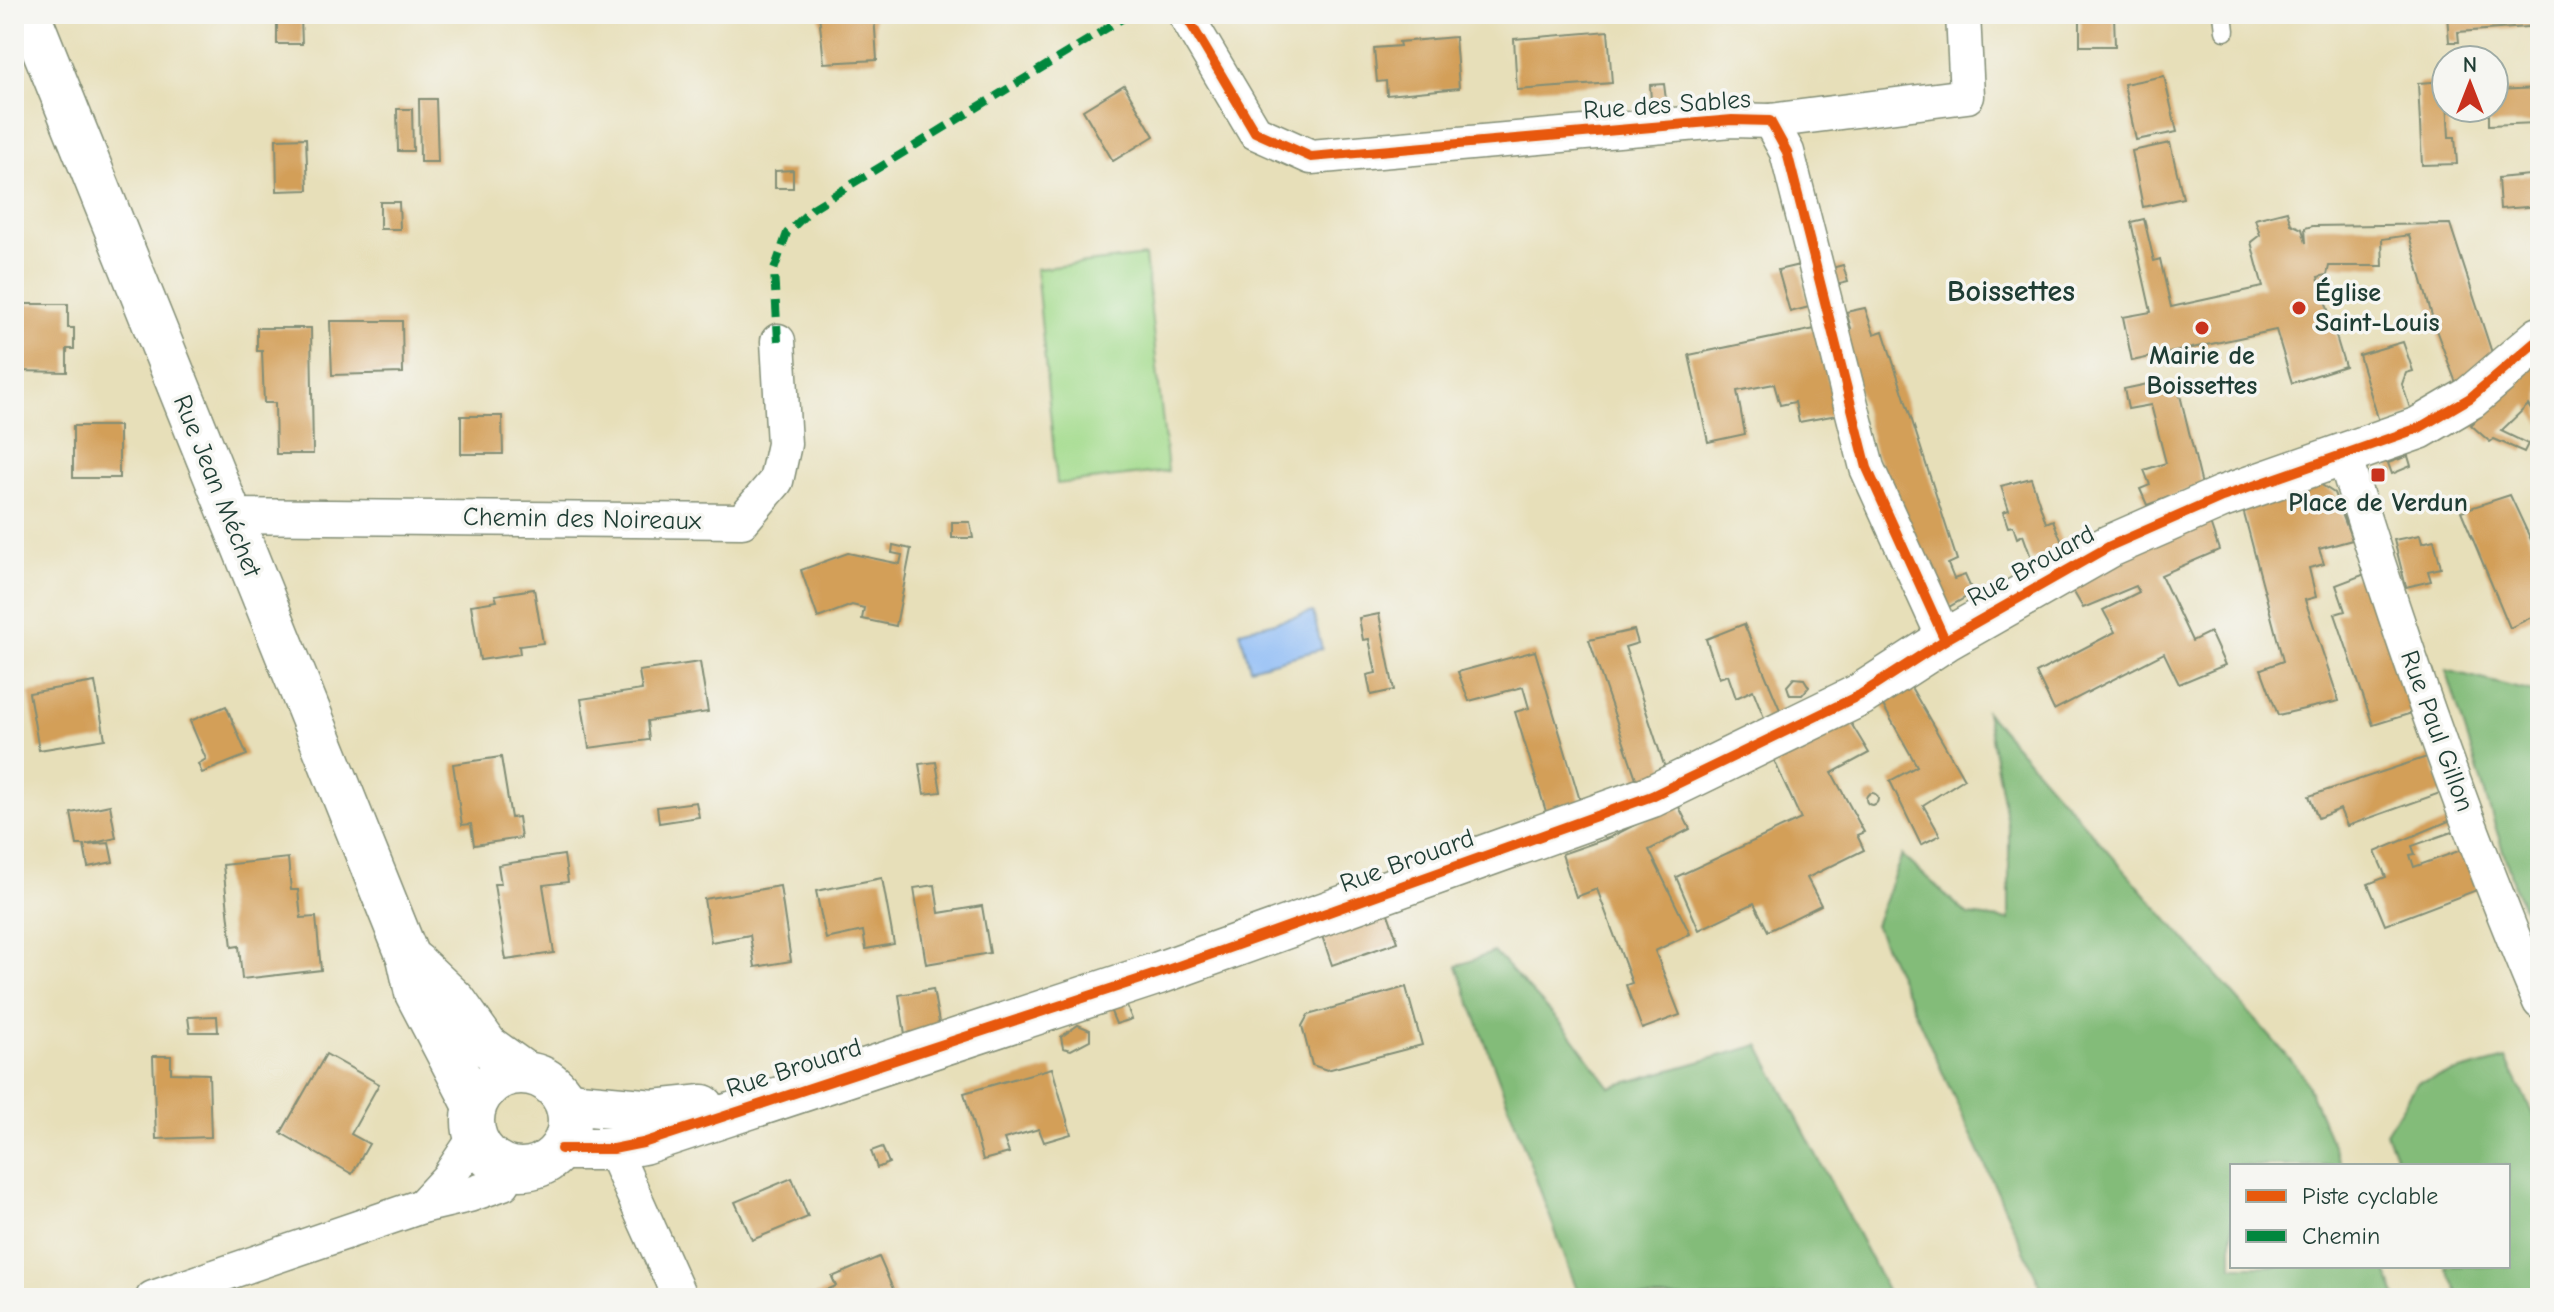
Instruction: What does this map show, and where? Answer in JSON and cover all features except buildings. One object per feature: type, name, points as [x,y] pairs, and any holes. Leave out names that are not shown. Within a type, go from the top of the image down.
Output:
[{"type":"street","name":"Rue Jean Méchet","points":[[29,14],[228,516],[408,957],[416,993],[474,1121]]},
{"type":"street","name":"Rue des Sables","points":[[1185,14],[1255,132],[1311,157],[1732,120],[1770,121],[1787,152],[1867,468],[1945,640]]},
{"type":"street","points":[[1770,121],[1967,96],[1963,14]]},
{"type":"street","points":[[2344,456],[2419,428],[2470,398],[2540,338]]},
{"type":"street","name":"Chemin des Noireaux","points":[[228,516],[742,521],[776,481],[784,444],[778,341]]},
{"type":"street","name":"Rue Brouard","points":[[561,1149],[613,1149],[643,1143],[771,1098],[1159,973],[1652,796],[1860,695],[1945,640],[2110,546],[2222,497],[2344,456]]},
{"type":"street","name":"Rue Paul Gillon","points":[[2344,456],[2425,701],[2506,921],[2540,1002]]},
{"type":"street","name":"Rue Jean Méchet","points":[[408,957],[455,1001],[487,1046],[522,1071]]},
{"type":"street","points":[[422,1206],[448,1178],[474,1121],[493,1080],[522,1071],[550,1080],[568,1103],[570,1127],[561,1149],[539,1166],[511,1169],[489,1159],[474,1121]]},
{"type":"street","name":"Rue Brouard","points":[[568,1103],[654,1111],[771,1098]]},
{"type":"street","points":[[613,1149],[680,1298]]},
{"type":"street","points":[[153,1298],[422,1206],[503,1183],[511,1169]]},
{"type":"green space","points":[[1145,256],[1168,471],[1057,484],[1036,269]]},
{"type":"green space","points":[[2446,670],[2540,694],[2540,940],[2516,892]]},
{"type":"green space","points":[[1986,712],[2302,1073],[2341,1164],[2230,1164],[2230,1268],[2385,1268],[2397,1298],[2046,1298],[1875,925],[1902,855],[1968,915],[2009,920],[2009,832]]},
{"type":"green space","points":[[1494,952],[1568,1031],[1610,1087],[1759,1045],[1891,1298],[1580,1298],[1457,966]]},
{"type":"green space","points":[[2506,1059],[2540,1128],[2540,1298],[2460,1298],[2447,1268],[2510,1268],[2510,1164],[2399,1164],[2386,1133],[2418,1082]]},
{"type":"water","points":[[1313,612],[1322,649],[1250,668],[1240,631]]},
{"type":"marked path","points":[[778,341],[774,270],[787,233],[813,208],[1130,14]]},
{"type":"cycle path","points":[[1185,14],[1255,132],[1311,157],[1732,120],[1770,121],[1787,152],[1867,468],[1945,640]]},
{"type":"cycle path","points":[[561,1149],[613,1149],[643,1143],[1159,973],[1652,796],[1860,695],[1945,640],[2110,546],[2222,497],[2419,428],[2470,398],[2540,338]]},
{"type":"place","name":"Église Saint-Louis","points":[[2299,308]]},
{"type":"place","name":"Mairie de Boissettes","points":[[2202,328]]},
{"type":"place","name":"Place de Verdun","points":[[2378,475]]},
{"type":"district","name":"Boissettes","points":[[2011,291]]}]
